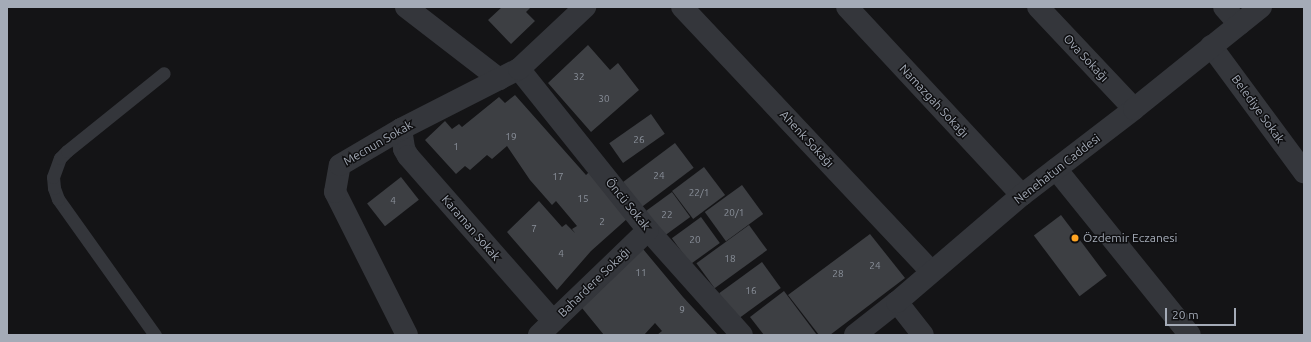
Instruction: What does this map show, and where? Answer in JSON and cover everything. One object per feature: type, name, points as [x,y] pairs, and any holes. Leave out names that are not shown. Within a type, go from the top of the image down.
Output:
[{"type":"street","points":[[406,7],[499,79]]},
{"type":"street","name":"Mecnun Sokak","points":[[407,335],[335,192],[340,165],[401,130],[519,69],[585,7]]},
{"type":"street","name":"Ahenk Sokağı","points":[[682,7],[932,271]]},
{"type":"street","name":"Namazgah Sokağı","points":[[847,7],[1022,195]]},
{"type":"street","name":"Ova Sokağı","points":[[1038,7],[1134,109]]},
{"type":"street","points":[[1224,7],[1239,24]]},
{"type":"street","name":"Nenehatun Caddesi","points":[[855,335],[897,302],[1022,195],[1134,109],[1261,7]]},
{"type":"street","name":"Belediye Sokak","points":[[1211,46],[1304,172]]},
{"type":"street","name":"Öncü Sokak","points":[[519,69],[648,230],[742,335]]},
{"type":"street","name":"Karaman Sokak","points":[[401,130],[404,149],[408,156],[546,328]]},
{"type":"street","points":[[1056,169],[1190,335]]},
{"type":"street","name":"Bahardere Sokağı","points":[[546,328],[648,230]]},
{"type":"street","points":[[897,302],[923,335]]},
{"type":"lane","points":[[155,335],[58,199],[54,188],[53,177],[60,158],[67,151],[164,73]]},
{"type":"building","points":[[502,7],[531,7],[526,12],[535,21],[511,44],[488,20]]},
{"type":"building","points":[[588,45],[610,70],[618,63],[639,90],[591,132],[548,83]]},
{"type":"building","points":[[515,95],[586,175],[589,172],[628,218],[591,251],[557,290],[507,232],[539,201],[562,227],[566,224],[575,233],[572,229],[577,226],[556,201],[552,205],[530,180],[507,146],[492,159],[487,155],[470,170],[465,166],[456,174],[425,140],[445,121],[452,129],[459,124],[462,127],[499,97],[505,103]]},
{"type":"building","points":[[651,114],[665,134],[623,163],[609,143]]},
{"type":"building","points":[[675,143],[694,168],[642,207],[623,182]]},
{"type":"building","points":[[704,167],[725,195],[693,219],[672,191]]},
{"type":"building","points":[[401,177],[419,200],[385,226],[367,203]]},
{"type":"building","points":[[742,185],[763,214],[726,241],[705,212]]},
{"type":"building","points":[[672,192],[690,217],[661,238],[643,213]]},
{"type":"building","points":[[1061,215],[1107,276],[1080,296],[1034,235]]},
{"type":"building","points":[[701,217],[720,243],[691,264],[672,238]]},
{"type":"building","points":[[749,225],[767,250],[715,288],[696,263]]},
{"type":"building","points":[[870,234],[905,278],[830,335],[819,335],[788,295]]},
{"type":"building","points":[[643,249],[683,297],[718,335],[657,335],[662,331],[655,323],[644,335],[604,335],[582,308]]},
{"type":"building","points":[[762,262],[781,288],[738,319],[719,293]]},
{"type":"building","points":[[784,291],[817,335],[764,335],[750,317]]},
{"type":"place","name":"Özdemir Eczanesi","points":[[1075,238]]}]
